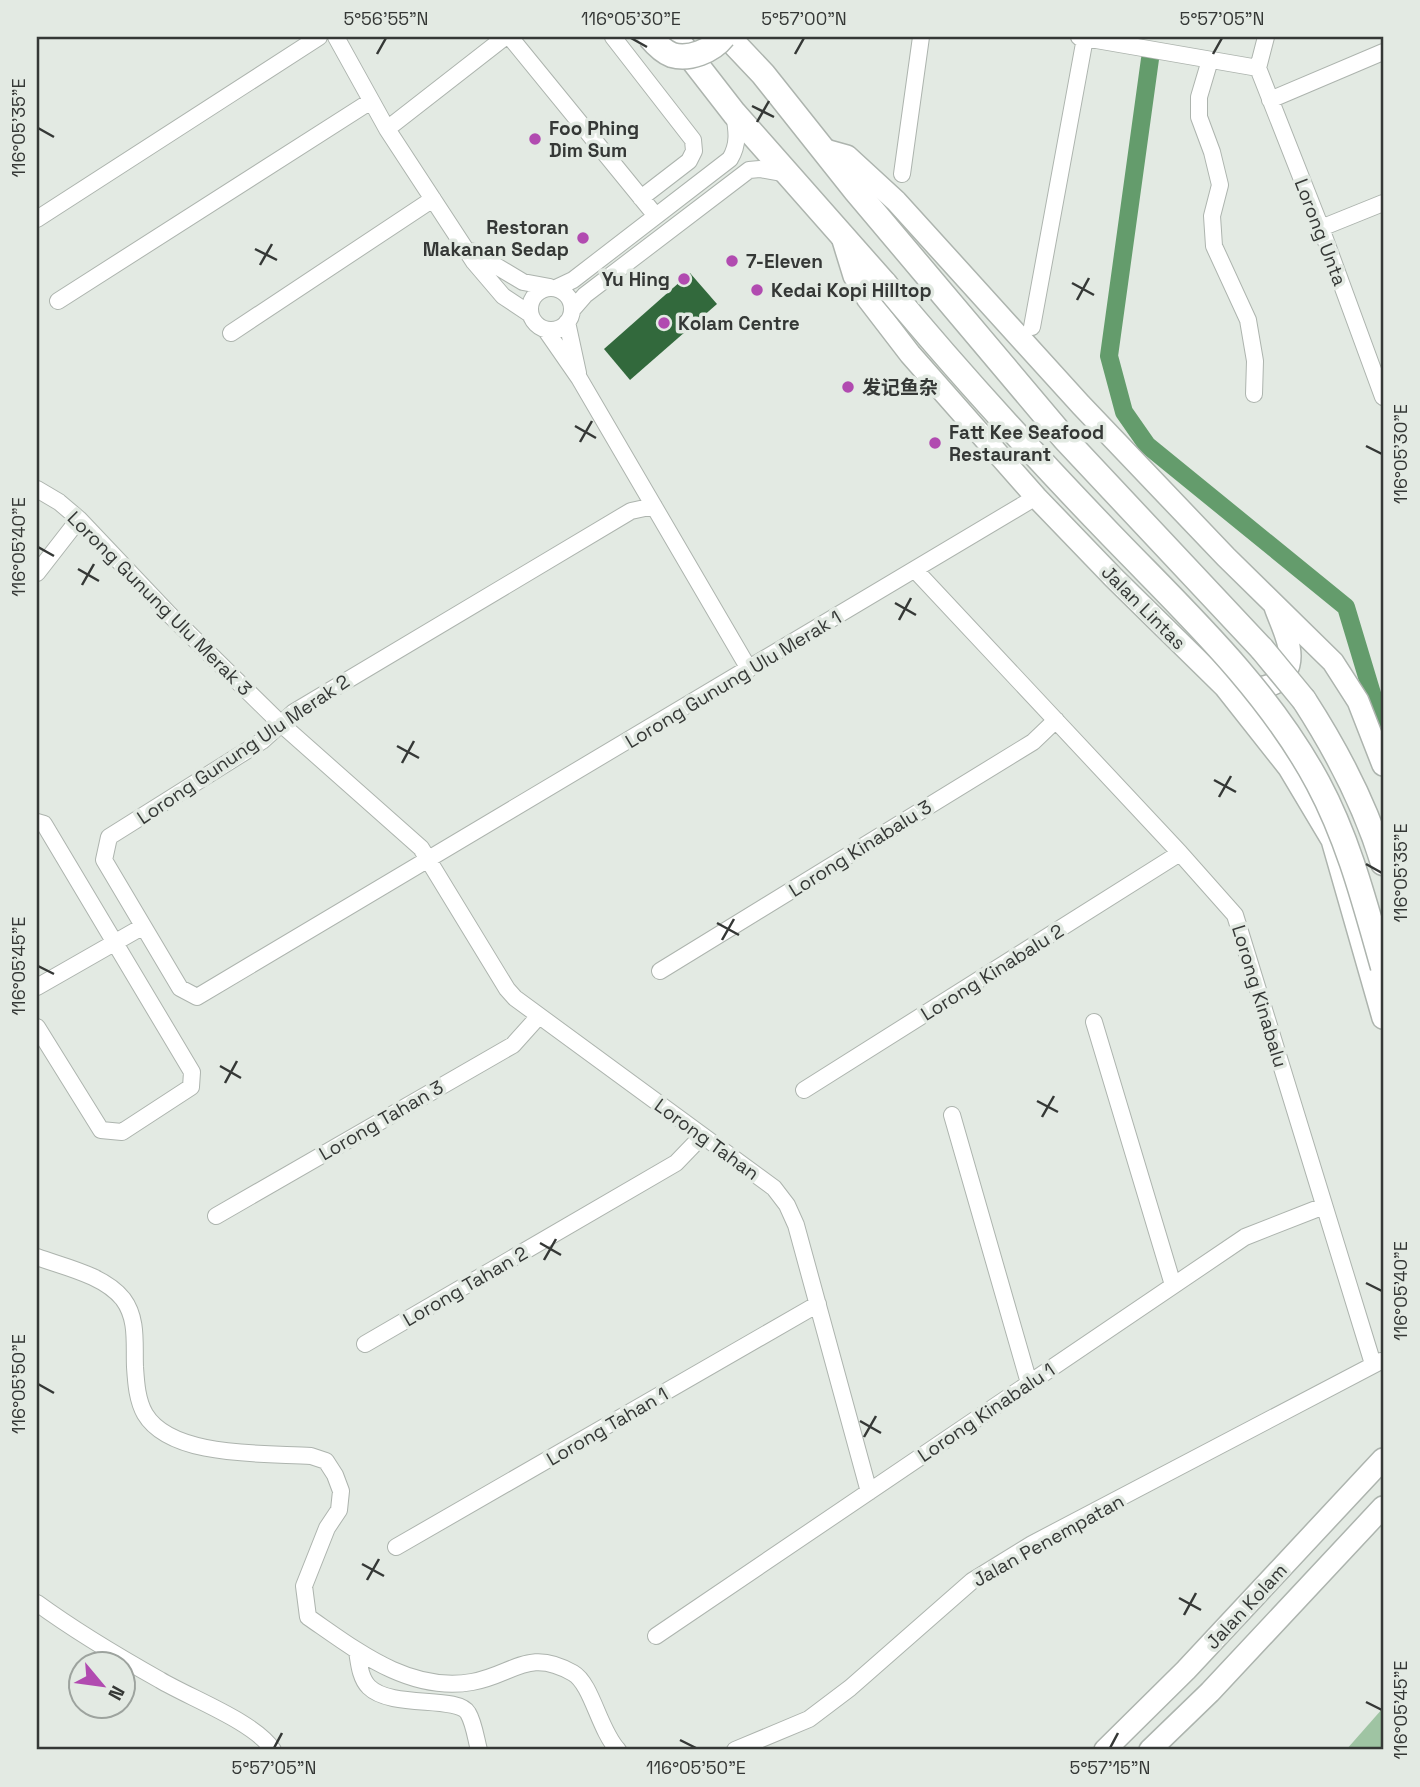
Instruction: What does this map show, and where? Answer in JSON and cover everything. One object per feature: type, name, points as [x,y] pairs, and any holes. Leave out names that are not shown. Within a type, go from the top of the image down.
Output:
[{"type":"highway","points":[[650,37],[669,54],[685,56],[711,48],[725,37],[762,74],[856,191],[1065,439],[1262,649],[1304,700],[1350,778],[1375,835],[1383,863]]},
{"type":"highway","name":"Jalan Lintas","points":[[675,37],[734,113],[984,399],[1229,659],[1289,735],[1317,782],[1343,837],[1383,967]]},
{"type":"main road","points":[[822,149],[847,156],[896,201],[1081,405],[1226,557],[1333,662],[1348,683],[1383,765]]},
{"type":"main road","name":"Jalan Lintas","points":[[841,233],[854,276],[880,317],[910,354],[1036,497],[1224,687],[1289,768],[1332,840],[1383,1018]]},
{"type":"main road","points":[[1192,657],[1240,685],[1253,689],[1269,687],[1277,682],[1284,674],[1290,657],[1274,602]]},
{"type":"main road","name":"Jalan Kolam","points":[[1105,1750],[1186,1670],[1383,1458]]},
{"type":"main road","points":[[1361,1482],[1383,1467]]},
{"type":"main road","name":"Jalan Kolam","points":[[1150,1750],[1210,1692],[1383,1507]]},
{"type":"main road","points":[[1352,1541],[1383,1517]]},
{"type":"street","points":[[37,219],[318,37]]},
{"type":"street","points":[[336,37],[387,129],[474,262],[503,296],[530,314]]},
{"type":"street","points":[[387,129],[508,37],[656,216]]},
{"type":"street","points":[[613,37],[693,140],[694,151],[689,161],[641,198]]},
{"type":"street","points":[[748,37],[762,74]]},
{"type":"street","points":[[902,174],[921,37]]},
{"type":"street","points":[[1032,327],[1082,37],[1258,68],[1266,37]]},
{"type":"street","points":[[1270,100],[1383,52]]},
{"type":"street","points":[[1210,60],[1199,97],[1199,117],[1220,185],[1212,216],[1214,246],[1248,320],[1255,362],[1254,394]]},
{"type":"street","name":"Lorong Unta","points":[[1258,68],[1321,228],[1377,359],[1383,397]]},
{"type":"street","points":[[58,301],[371,101]]},
{"type":"street","points":[[734,113],[738,134],[736,150],[730,159],[573,280],[538,292],[533,296],[529,308],[536,324],[545,329],[579,379],[749,669]]},
{"type":"street","points":[[545,329],[557,329],[585,295],[748,170],[760,169],[788,174]]},
{"type":"street","points":[[230,333],[433,199]]},
{"type":"street","points":[[1321,228],[1383,203]]},
{"type":"street","points":[[466,248],[523,282],[553,288],[569,299],[579,379]]},
{"type":"street","name":"Lorong Gunung Ulu Merak 3","points":[[37,489],[59,502],[79,519],[170,615],[280,723],[421,848],[428,858]]},
{"type":"street","name":"Lorong Gunung Ulu Merak 1","points":[[197,997],[916,571],[1036,497]]},
{"type":"street","name":"Lorong Gunung Ulu Merak 2","points":[[197,997],[180,988],[104,860],[109,837],[262,741],[293,712],[631,511],[654,506]]},
{"type":"street","points":[[37,573],[79,519]]},
{"type":"street","name":"Lorong Kinabalu","points":[[916,571],[1235,915],[1324,1206],[1378,1362]]},
{"type":"street","name":"Lorong Kinabalu 3","points":[[660,971],[1033,742],[1056,720]]},
{"type":"street","points":[[37,822],[44,824],[192,1072],[191,1087],[121,1132],[102,1130],[37,1027]]},
{"type":"street","name":"Lorong Kinabalu 2","points":[[804,1090],[1180,853]]},
{"type":"street","name":"Lorong Tahan","points":[[428,858],[507,989],[539,1016],[775,1188],[787,1205],[796,1225],[869,1492]]},
{"type":"street","points":[[37,987],[142,927]]},
{"type":"street","name":"Lorong Tahan 3","points":[[216,1216],[513,1045],[539,1016]]},
{"type":"street","points":[[1094,1021],[1173,1285]]},
{"type":"street","points":[[952,1115],[1029,1383]]},
{"type":"street","name":"Lorong Tahan 2","points":[[365,1344],[676,1163],[702,1136]]},
{"type":"street","name":"Lorong Kinabalu 1","points":[[656,1636],[1245,1237],[1324,1206]]},
{"type":"street","points":[[37,1257],[104,1284],[125,1302],[135,1330],[138,1396],[144,1412],[154,1426],[171,1437],[212,1451],[311,1456],[326,1461],[341,1491],[339,1510],[327,1528],[304,1587],[308,1616],[357,1651],[399,1674],[435,1682],[472,1682],[537,1661],[575,1674],[588,1689],[608,1740],[618,1750]]},
{"type":"street","name":"Lorong Tahan 1","points":[[396,1547],[818,1304]]},
{"type":"street","name":"Jalan Penempatan","points":[[735,1750],[809,1719],[850,1688],[972,1581],[1032,1544],[1378,1362]]},
{"type":"street","points":[[37,1602],[158,1679],[249,1727],[268,1741],[273,1750]]},
{"type":"street","points":[[357,1651],[361,1673],[370,1688],[384,1695],[415,1703],[463,1707],[469,1713],[479,1750]]},
{"type":"green space","points":[[1383,1708],[1383,1750],[1346,1750]]},
{"type":"building","name":"Kolam Centre","points":[[690,273],[717,304],[630,380],[604,349]]},
{"type":"waterway","points":[[1150,59],[1109,356],[1124,412],[1147,445],[1346,607],[1383,730]]},
{"type":"place","name":"Foo Phing Dim Sum","points":[[535,139]]},
{"type":"place","name":"Restoran Makanan Sedap","points":[[583,238]]},
{"type":"place","name":"7-Eleven","points":[[732,261]]},
{"type":"place","name":"Yu Hing","points":[[684,279]]},
{"type":"place","name":"Kedai Kopi Hilltop","points":[[757,290]]},
{"type":"place","name":"Kolam Centre","points":[[664,323]]},
{"type":"place","name":"发记鱼杂","points":[[848,387]]},
{"type":"place","name":"Fatt Kee Seafood Restaurant","points":[[935,443]]}]
